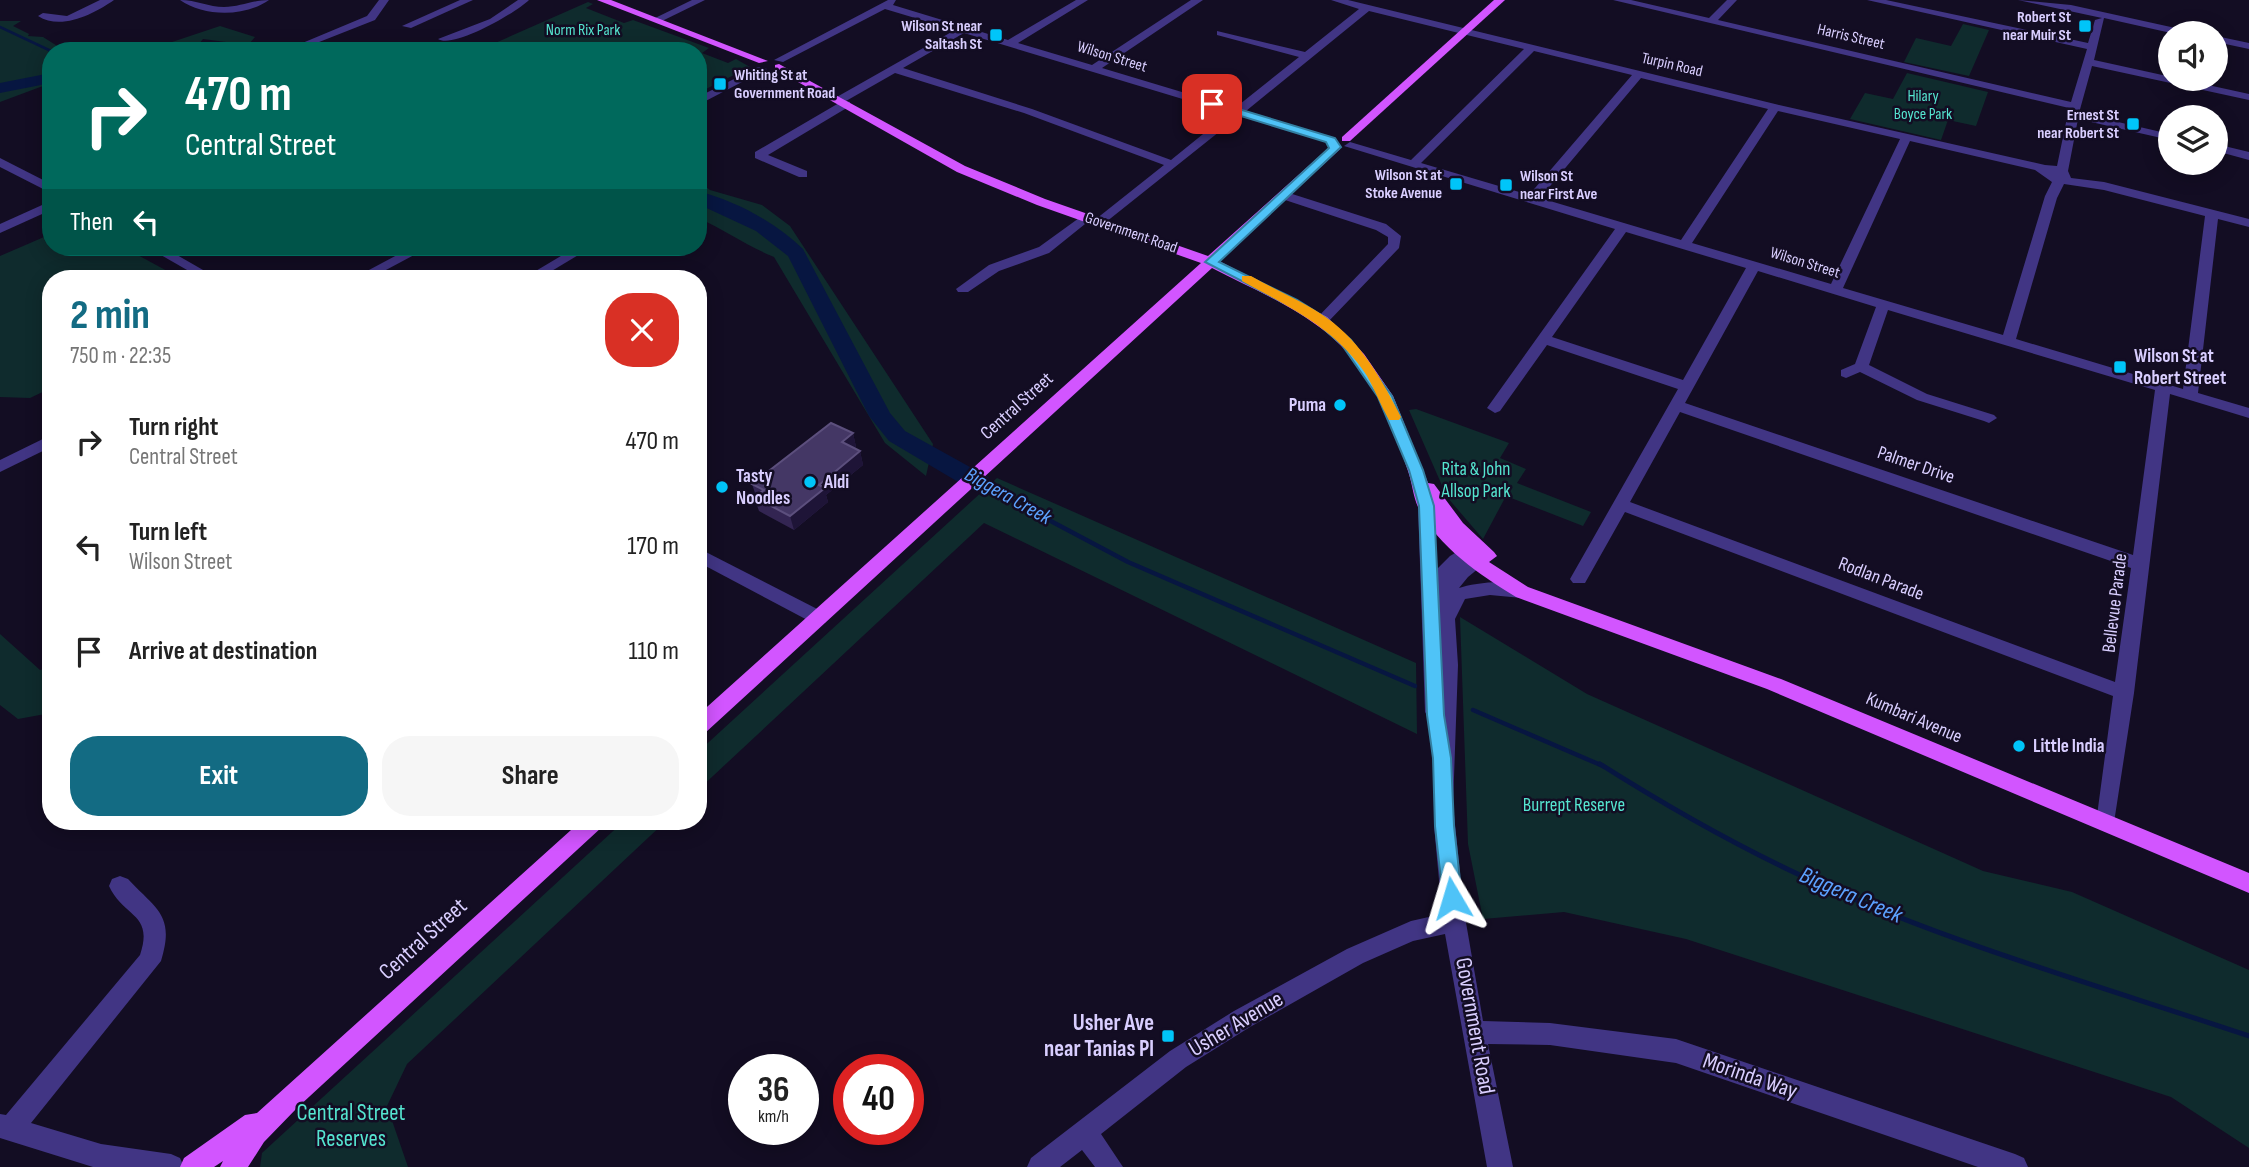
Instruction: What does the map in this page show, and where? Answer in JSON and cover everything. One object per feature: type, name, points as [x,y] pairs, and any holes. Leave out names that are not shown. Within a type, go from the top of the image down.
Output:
[{"type":"main road","points":[[602,0],[763,65],[779,64]]},
{"type":"main road","name":"Central Street","points":[[707,719],[1500,0]]},
{"type":"main road","name":"Government Road","points":[[779,64],[961,169],[1211,262],[1322,320],[1347,343],[1373,375],[1385,396],[1416,470],[1426,506],[1445,534],[1477,554]]},
{"type":"main road","name":"Government Road","points":[[1416,470],[1477,554]]},
{"type":"main road","name":"Kumbari Avenue","points":[[1477,554],[1522,592],[1559,603],[1774,684],[2249,883]]},
{"type":"main road","name":"Kumbari Avenue","points":[[1477,554],[1559,603]]},
{"type":"main road","name":"Central Street","points":[[233,1167],[255,1133],[288,1099],[585,830]]},
{"type":"main road","name":"Central Street","points":[[193,1167],[288,1099]]},
{"type":"main road","points":[[193,1167],[213,1163],[220,1167]]},
{"type":"street","points":[[43,16],[55,22],[68,21],[109,0]]},
{"type":"street","points":[[185,0],[215,12],[232,12],[264,0]]},
{"type":"street","points":[[310,42],[371,18],[384,0]]},
{"type":"street","points":[[407,26],[468,0]]},
{"type":"street","points":[[443,39],[486,24],[524,0]]},
{"type":"street","points":[[656,20],[700,0]]},
{"type":"street","points":[[779,64],[895,0]]},
{"type":"street","points":[[1009,44],[1083,0]]},
{"type":"street","points":[[1093,69],[1198,0]]},
{"type":"street","name":"Turpin Road","points":[[1336,0],[2249,223]]},
{"type":"street","name":"Harris Street","points":[[1618,0],[2074,111],[2158,135]]},
{"type":"street","points":[[1712,21],[1732,0]]},
{"type":"street","points":[[1872,0],[2092,47]]},
{"type":"street","points":[[2023,0],[2158,28]]},
{"type":"street","points":[[2008,341],[2051,196],[2056,192],[2053,173],[2066,155],[2064,150],[2074,111],[2092,47],[2105,17],[2107,0]]},
{"type":"street","name":"Wilson Street","points":[[884,6],[2249,413]]},
{"type":"street","points":[[1101,222],[1235,111],[1366,8]]},
{"type":"street","points":[[803,174],[759,155],[895,69],[963,30]]},
{"type":"street","points":[[1221,33],[1305,55]]},
{"type":"street","points":[[2228,42],[2249,46]]},
{"type":"street","points":[[1413,164],[1530,49]]},
{"type":"street","points":[[2088,62],[2249,97]]},
{"type":"street","points":[[707,97],[763,65]]},
{"type":"street","points":[[895,69],[1028,111],[1171,164]]},
{"type":"street","points":[[1532,200],[1638,75]]},
{"type":"street","points":[[1684,245],[1775,107]]},
{"type":"street","points":[[1835,290],[1906,138]]},
{"type":"street","points":[[2228,151],[2249,156]]},
{"type":"street","points":[[0,162],[42,184]]},
{"type":"street","points":[[1286,196],[1381,227],[1395,236],[1394,245],[1322,320]]},
{"type":"street","points":[[0,229],[42,209]]},
{"type":"street","points":[[2190,396],[2211,214]]},
{"type":"street","points":[[963,289],[994,268],[1044,250],[1086,217]]},
{"type":"street","points":[[1494,408],[1623,227]]},
{"type":"street","points":[[170,256],[196,270]]},
{"type":"street","points":[[375,270],[399,256]]},
{"type":"street","points":[[545,270],[569,256]]},
{"type":"street","points":[[1579,579],[1623,505],[1754,266]]},
{"type":"street","points":[[1861,367],[1883,305]]},
{"type":"street","points":[[1544,340],[1688,387]]},
{"type":"street","points":[[1846,373],[1861,367],[1922,397],[1989,418]]},
{"type":"street","name":"Bellevue Parade","points":[[2106,823],[2142,565],[2163,388]]},
{"type":"street","name":"Palmer Drive","points":[[1677,405],[2142,565]]},
{"type":"street","points":[[0,467],[42,445]]},
{"type":"street","name":"Rodlan Parade","points":[[1623,505],[2125,693]]},
{"type":"street","name":"Government Road","points":[[1426,506],[1440,619],[1449,663],[1442,758],[1444,826],[1455,922],[1500,1167]]},
{"type":"street","name":"Government Road","points":[[1440,619],[1450,587],[1477,554]]},
{"type":"street","points":[[707,559],[820,618]]},
{"type":"street","points":[[1440,619],[1458,595],[1474,589],[1493,587],[1522,592]]},
{"type":"street","points":[[120,886],[155,923],[156,941],[150,961],[6,1127],[109,1162],[171,1167]]},
{"type":"street","name":"Usher Avenue","points":[[1040,1167],[1178,1059],[1242,1019],[1355,956],[1411,931],[1455,922]]},
{"type":"street","name":"Morinda Way","points":[[1476,1032],[1550,1034],[1676,1051],[2015,1167]]},
{"type":"street","points":[[1085,1133],[1110,1167]]},
{"type":"green space","name":"Norm Rix Park","points":[[588,2],[593,4],[586,8],[624,23],[633,20],[693,42],[497,42]]},
{"type":"green space","points":[[0,21],[21,21],[13,26],[29,34],[28,36],[43,37],[51,42],[42,42],[42,86],[0,102]]},
{"type":"green space","points":[[1963,24],[1989,30],[1969,76],[1904,62],[1916,38],[1951,46]]},
{"type":"green space","points":[[220,26],[255,37],[251,42],[203,39],[201,42],[172,42]]},
{"type":"green space","name":"Norm Rix Park","points":[[707,55],[728,63],[736,59],[750,67],[707,88]]},
{"type":"green space","name":"Hilary Boyce Park","points":[[1907,73],[1988,92],[1976,126],[1948,120],[1941,140],[1850,119],[1865,93],[1893,99]]},
{"type":"green space","points":[[707,188],[762,205],[790,226],[933,444],[926,476],[885,443],[774,257],[707,223]]},
{"type":"green space","points":[[42,238],[42,256],[140,256],[165,270],[42,270],[42,392],[30,398],[0,397],[0,256]]},
{"type":"green space","name":"Rita & John Allsop Park","points":[[1416,409],[1509,443],[1500,458],[1526,469],[1517,483],[1591,512],[1583,526],[1506,496],[1483,539],[1447,497],[1409,410]]},
{"type":"green space","points":[[997,478],[1416,663],[1417,734],[984,523],[707,782],[707,744]]},
{"type":"green space","name":"Burrept Reserve","points":[[1460,617],[1587,694],[1983,871],[2072,892],[2249,970],[2249,1148],[2171,1097],[1686,939],[1564,912],[1483,919],[1468,844]]},
{"type":"green space","points":[[0,634],[42,669],[42,715],[18,719],[0,705]]},
{"type":"green space","name":"Central Street Reserves","points":[[614,830],[656,830],[407,1064],[387,1106],[408,1167],[260,1167],[262,1153]]},
{"type":"building","name":"Aldi","points":[[831,423],[853,433],[842,442],[860,451],[819,485],[825,488],[790,516],[754,497],[764,490],[752,484]]},
{"type":"waterway","points":[[0,27],[42,47]]},
{"type":"waterway","name":"Biggera Creek","points":[[0,88],[42,80]]},
{"type":"waterway","name":"Biggera Creek","points":[[707,201],[763,226],[796,253],[880,416],[897,436],[979,483]]},
{"type":"waterway","name":"Biggera Creek","points":[[979,483],[1128,562],[1415,686]]},
{"type":"waterway","name":"Biggera Creek","points":[[1473,710],[1603,766]]},
{"type":"waterway","name":"Biggera Creek","points":[[1600,764],[1714,831],[1785,868],[1898,917],[2014,959],[2249,1036]]},
{"type":"slow traffic","points":[[1246,279],[1322,320],[1347,343],[1373,375],[1394,417]]},
{"type":"place","name":"Robert St near Muir St","points":[[2085,26]]},
{"type":"place","name":"Wilson St near Saltash St","points":[[996,35]]},
{"type":"place","name":"Whiting St at Government Road","points":[[720,84]]},
{"type":"place","name":"Ernest St near Robert St","points":[[2133,124]]},
{"type":"place","name":"Wilson St at Stoke Avenue","points":[[1456,184]]},
{"type":"place","name":"Wilson St near First Ave","points":[[1506,185]]},
{"type":"place","name":"Wilson St at Robert Street","points":[[2120,367]]},
{"type":"place","name":"Puma","points":[[1340,405]]},
{"type":"place","name":"Aldi","points":[[810,482]]},
{"type":"place","name":"Tasty Noodles","points":[[722,487]]},
{"type":"place","name":"Little India","points":[[2019,746]]},
{"type":"place","name":"Usher Ave near Tanias Pl","points":[[1168,1036]]},
{"type":"route","points":[[1212,104],[1331,140],[1331,145],[1336,147],[1286,196],[1211,262],[1293,302],[1322,320],[1347,343],[1373,375],[1385,396],[1416,470],[1426,506],[1433,618],[1435,715],[1442,758],[1444,826],[1452,898]]}]
